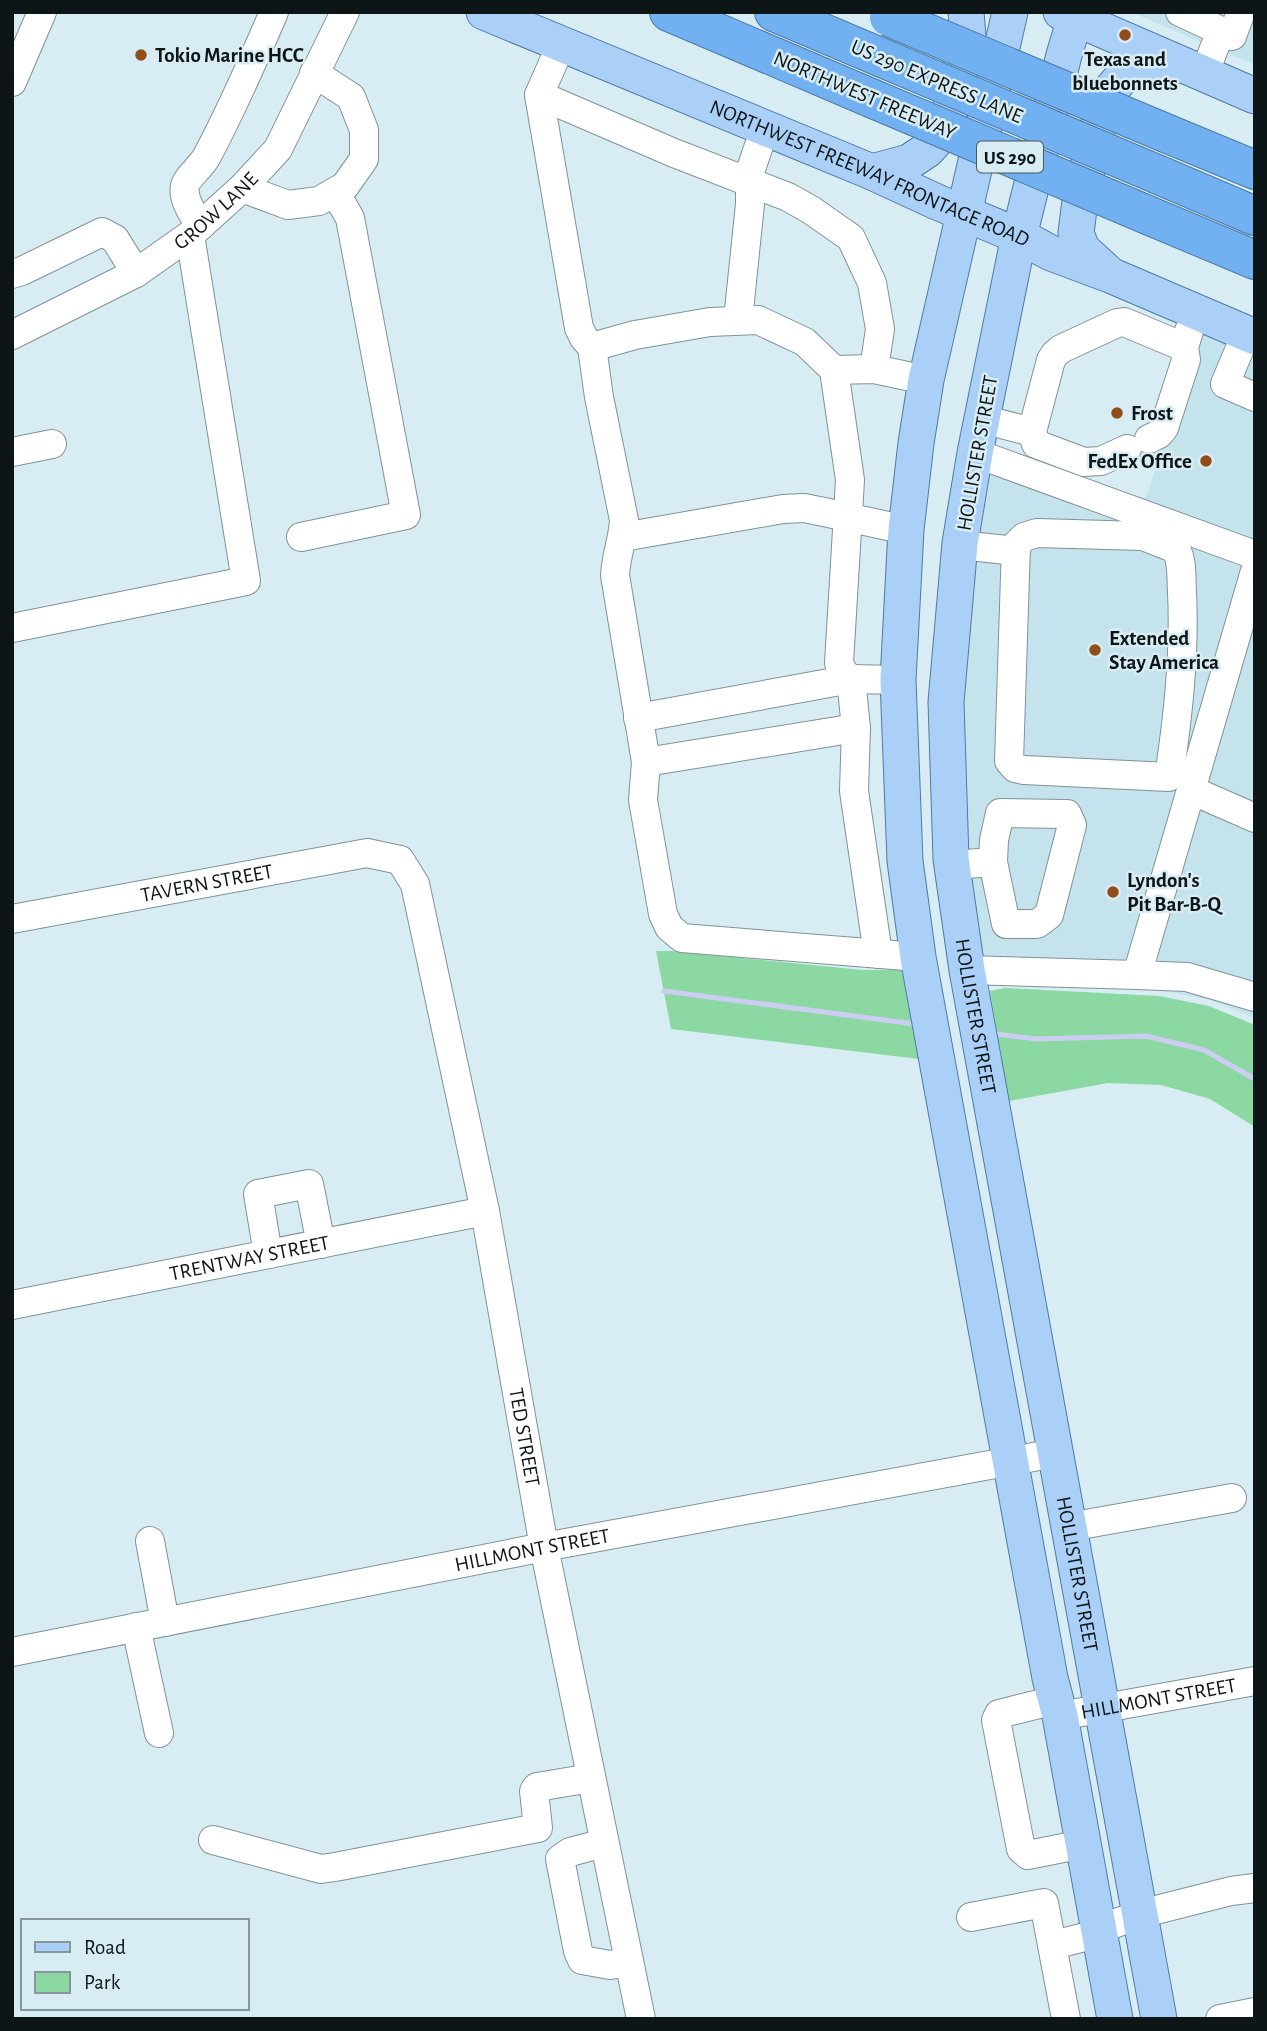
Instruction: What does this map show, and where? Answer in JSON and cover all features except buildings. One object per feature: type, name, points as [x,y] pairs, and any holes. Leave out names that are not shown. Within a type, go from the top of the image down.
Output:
[{"type":"highway","name":"NORTHWEST FREEWAY","points":[[669,12],[1255,260]]},
{"type":"highway","name":"US 290 EXPRESS LANE","points":[[774,12],[1255,216]]},
{"type":"highway","points":[[883,15],[1255,170]]},
{"type":"main road","name":"NORTHWEST FREEWAY FRONTAGE ROAD","points":[[484,12],[872,172],[1019,236],[1051,253],[1110,275],[1250,336]]},
{"type":"main road","points":[[872,172],[909,162],[927,150],[945,130],[968,36],[966,12]]},
{"type":"main road","points":[[1010,12],[926,380],[916,443],[906,530],[898,680],[905,861],[918,957],[1115,2019]]},
{"type":"main road","points":[[1071,14],[1255,96]]},
{"type":"main road","name":"HOLLISTER STREET","points":[[1071,14],[1064,55],[1019,236],[975,453],[960,544],[946,702],[952,865],[967,970],[1159,2019]]},
{"type":"main road","points":[[1110,275],[1082,249],[1076,233],[1081,193],[1106,96],[1122,77],[1136,69],[1192,69]]},
{"type":"main road","points":[[906,530],[960,544]]},
{"type":"street","points":[[12,82],[42,12]]},
{"type":"street","points":[[12,628],[246,581],[195,231],[184,187],[201,167],[213,145],[237,98],[274,12]]},
{"type":"street","name":"GROW LANE","points":[[12,335],[136,273],[195,231],[243,188],[278,149],[345,12]]},
{"type":"street","points":[[1180,12],[1231,22],[1192,69]]},
{"type":"street","points":[[561,45],[539,95],[579,328],[592,347],[599,397],[624,520],[615,575],[646,762],[643,800],[663,914],[669,927],[682,938],[918,957]]},
{"type":"street","points":[[243,188],[288,205],[320,201],[345,186],[364,159],[365,130],[351,97],[314,72]]},
{"type":"street","points":[[539,95],[674,153],[788,197],[851,238],[872,283],[880,329],[874,369]]},
{"type":"street","points":[[738,320],[750,204],[749,182],[765,128]]},
{"type":"street","points":[[301,537],[406,515],[350,218],[335,192]]},
{"type":"street","points":[[12,274],[102,232],[116,239],[136,273]]},
{"type":"street","points":[[1184,347],[1124,323],[1117,323],[1061,349],[1051,360],[1032,432],[1035,444],[1084,462],[1101,461],[1159,434],[1164,428],[1185,359],[1184,347],[1195,312]]},
{"type":"street","points":[[592,347],[635,335],[710,322],[758,320],[805,342],[834,370],[850,480],[839,663],[843,672],[851,679],[856,728],[854,791],[878,954]]},
{"type":"street","points":[[1250,336],[1225,384],[1255,397]]},
{"type":"street","points":[[834,370],[874,369],[926,380]]},
{"type":"street","points":[[982,419],[1032,432]]},
{"type":"street","points":[[12,452],[52,444]]},
{"type":"street","points":[[975,453],[1255,555]]},
{"type":"street","points":[[1066,534],[1072,488]]},
{"type":"street","points":[[623,537],[783,509],[804,508],[906,530]]},
{"type":"street","points":[[1037,533],[1066,534],[1143,536],[1176,549],[1180,557],[1180,674],[1169,777],[1024,770],[1015,768],[1009,761],[1016,545],[1024,537],[1037,533]]},
{"type":"street","points":[[960,544],[1016,551]]},
{"type":"street","points":[[1137,975],[1191,790],[1248,617],[1255,571]]},
{"type":"street","points":[[638,718],[851,679],[898,680]]},
{"type":"street","points":[[646,762],[856,728]]},
{"type":"street","points":[[1191,790],[1255,818]]},
{"type":"street","name":"TAVERN STREET","points":[[12,919],[367,853],[400,860]]},
{"type":"street","name":"TED STREET","points":[[400,860],[415,884],[485,1211],[544,1547],[641,2019]]},
{"type":"street","points":[[866,866],[905,861]]},
{"type":"street","points":[[952,865],[993,862]]},
{"type":"street","points":[[967,970],[1187,977],[1255,997]]},
{"type":"street","points":[[268,1254],[258,1194],[309,1184],[321,1244]]},
{"type":"street","name":"TRENTWAY STREET","points":[[12,1305],[485,1211]]},
{"type":"street","name":"HILLMONT STREET","points":[[12,1652],[544,1547],[1055,1453]]},
{"type":"street","points":[[1069,1527],[1232,1498]]},
{"type":"street","points":[[150,1541],[165,1622]]},
{"type":"street","points":[[136,1628],[159,1733]]},
{"type":"street","name":"HILLMONT STREET","points":[[1083,1844],[1028,1854],[1021,1849],[996,1720],[999,1714],[1058,1708],[1102,1708],[1255,1681]]},
{"type":"street","points":[[591,1778],[537,1787],[534,1791],[538,1828],[547,1849],[560,1860],[582,1960],[610,1965],[629,1962]]},
{"type":"street","points":[[213,1840],[321,1868],[538,1828]]},
{"type":"street","points":[[560,1860],[570,1852],[604,1843]]},
{"type":"street","points":[[1052,1945],[1089,1936],[1140,1914],[1231,1891],[1255,1888]]},
{"type":"street","points":[[971,1917],[1044,1903],[1066,2019]]},
{"type":"street","points":[[1220,2019],[1255,2012]]},
{"type":"shaded area","points":[[1131,12],[1255,12],[1255,65],[1175,31]]},
{"type":"shaded area","points":[[1205,329],[1255,342],[1255,1018],[1210,1000],[1161,990],[1012,982],[979,988],[971,942],[964,703],[978,546],[991,473],[1143,505]]},
{"type":"green space","points":[[656,951],[862,970],[910,970],[927,1060],[671,1029]]},
{"type":"green space","points":[[1005,988],[1159,996],[1209,1006],[1255,1025],[1255,1127],[1210,1099],[1161,1085],[1108,1083],[1009,1101],[990,991]]},
{"type":"waterway","points":[[664,991],[915,1024]]},
{"type":"waterway","points":[[996,1034],[1037,1039],[1146,1036],[1204,1050],[1255,1079]]},
{"type":"place","name":"Texas and bluebonnets","points":[[1125,35]]},
{"type":"place","name":"Tokio Marine HCC","points":[[141,55]]},
{"type":"place","name":"Frost","points":[[1117,413]]},
{"type":"place","name":"FedEx Office","points":[[1206,461]]},
{"type":"place","name":"Extended Stay America","points":[[1095,650]]},
{"type":"place","name":"Lyndon's Pit Bar-B-Q","points":[[1113,892]]}]
